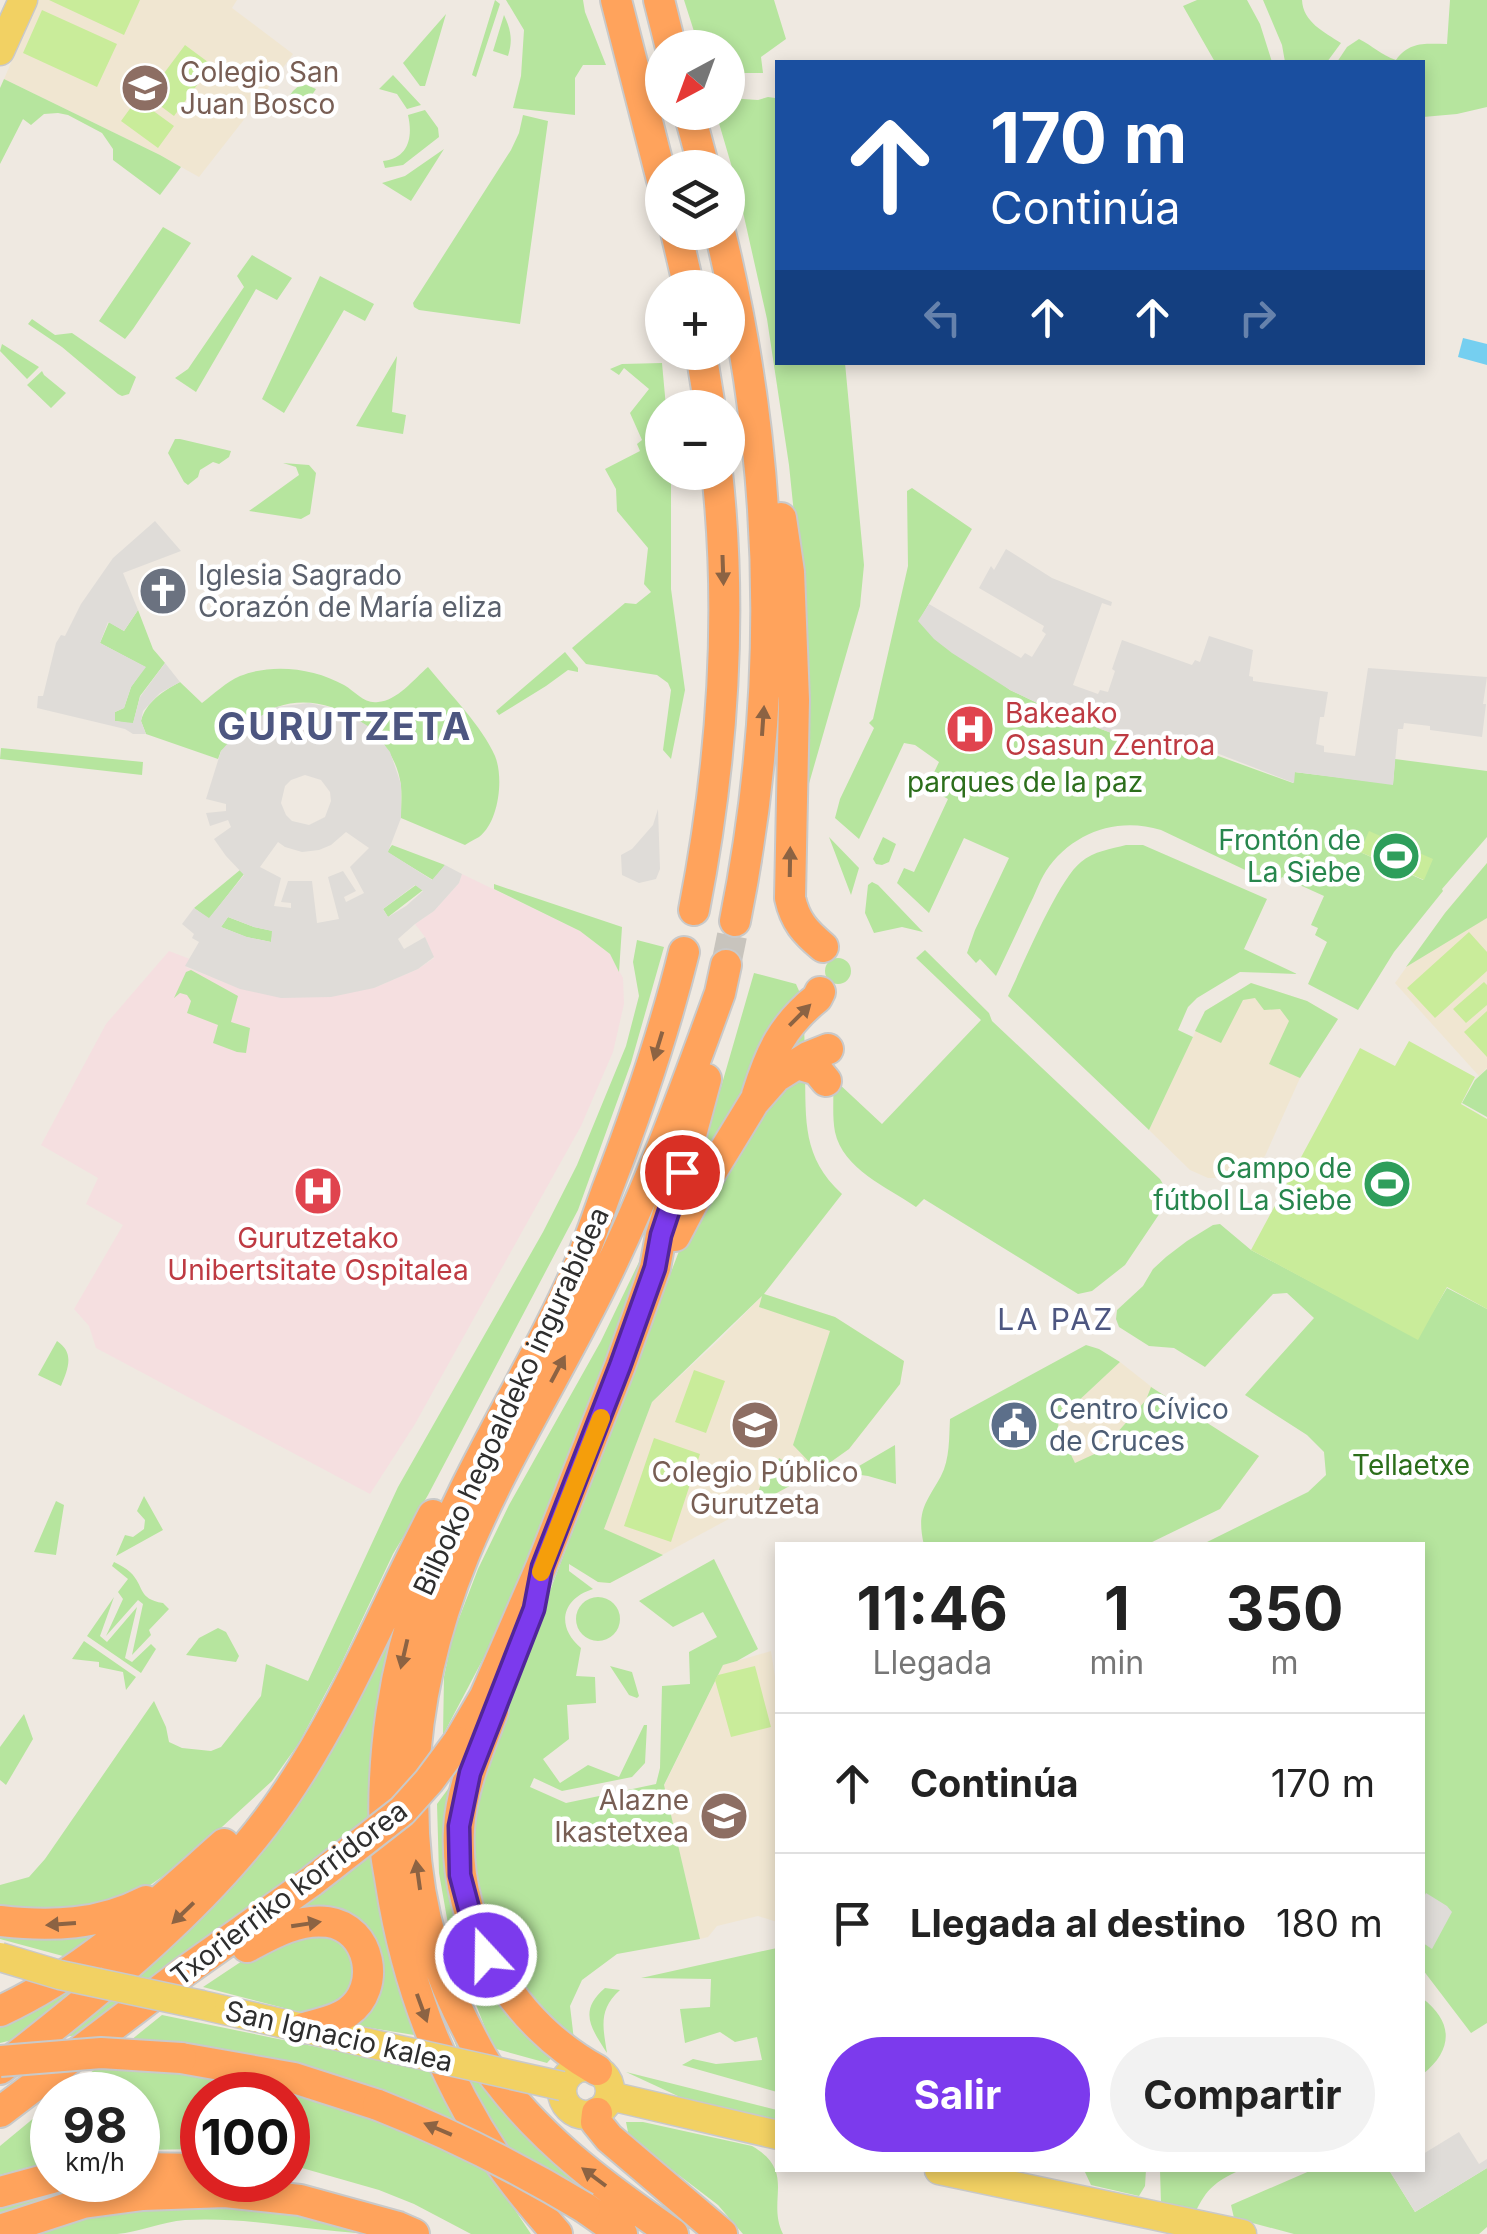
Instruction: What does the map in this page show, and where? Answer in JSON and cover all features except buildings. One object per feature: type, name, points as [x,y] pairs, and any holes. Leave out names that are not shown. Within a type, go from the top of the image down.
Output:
[{"type":"highway","points":[[616,0],[654,150]]},
{"type":"highway","points":[[659,0],[666,30]]},
{"type":"highway","points":[[724,250],[752,394],[780,510],[789,572],[794,700],[790,898],[800,926],[823,947]]},
{"type":"highway","points":[[736,921],[758,786],[767,649],[765,523],[752,394]]},
{"type":"highway","points":[[694,910],[714,795],[722,708],[724,589],[718,490]]},
{"type":"highway","name":"Bilboko hegoaldeko ingurabidea","points":[[557,2234],[498,2162],[454,2085],[426,2022],[406,1958],[384,1842],[386,1760],[392,1708],[422,1588],[461,1498],[574,1277],[654,1060],[684,952]]},
{"type":"highway","name":"Bilboko hegoaldeko ingurabidea","points":[[674,2234],[548,2138],[495,2078],[442,1974],[419,1888],[412,1833],[422,1698],[433,1649],[464,1554],[632,1222],[723,979]]},
{"type":"highway","name":"Txorierriko korridorea","points":[[55,2072],[402,1812],[458,1742],[485,1696],[542,1567],[655,1268],[708,1073],[723,979]]},
{"type":"highway","points":[[754,1102],[772,1048],[820,992]]},
{"type":"highway","points":[[655,1268],[754,1102],[776,1077],[828,1049]]},
{"type":"highway","points":[[797,1064],[817,1070],[826,1082]]},
{"type":"highway","name":"Txorierriko korridorea","points":[[0,2069],[86,1999],[192,1903],[264,1824],[311,1756],[625,1144]]},
{"type":"highway","points":[[542,1567],[534,1609],[470,1773],[459,1826],[460,1875],[474,1928],[504,1984],[549,2037],[573,2057],[601,2093],[596,2122],[609,2138],[722,2234]]},
{"type":"highway","points":[[0,2010],[57,1982],[98,1954],[244,1825],[311,1756]]},
{"type":"highway","points":[[0,1922],[52,1926],[94,1920],[134,1907],[184,1880]]},
{"type":"highway","points":[[184,1972],[223,1961],[278,1930],[300,1924],[331,1922],[346,1928],[364,1950],[368,1964],[365,1990],[351,2010],[304,2028]]},
{"type":"highway","points":[[0,2060],[101,2053],[181,2058],[294,2078],[470,2143],[585,2208],[622,2234]]},
{"type":"highway","name":"Txorierriko korridorea","points":[[0,2112],[30,2091]]},
{"type":"highway","points":[[0,2127],[30,2092]]},
{"type":"highway","points":[[0,2192],[30,2184]]},
{"type":"highway","points":[[310,2185],[349,2195],[442,2234]]},
{"type":"highway","points":[[0,2230],[84,2203],[143,2195],[225,2192],[300,2200],[414,2234]]},
{"type":"main road","points":[[0,13],[6,0]]},
{"type":"main road","points":[[0,51],[24,0]]},
{"type":"main road","name":"San Ignacio kalea","points":[[0,1957],[60,1975],[562,2086]]},
{"type":"main road","points":[[601,2093],[590,2115],[574,2112],[563,2100],[562,2086],[567,2076],[581,2068],[601,2093],[775,2134]]},
{"type":"main road","points":[[948,2172],[1242,2234]]},
{"type":"shaded area","name":"Colegio San Juan Bosco","points":[[38,0],[237,0],[232,8],[293,54],[260,99],[257,97],[249,104],[253,108],[199,177],[4,79]]},
{"type":"shaded area","points":[[155,521],[181,551],[123,573],[138,610],[124,631],[108,622],[100,643],[146,667],[131,687],[124,708],[115,712],[115,721],[133,723],[140,697],[165,663],[180,682],[160,693],[143,711],[141,721],[146,734],[133,734],[37,708],[61,635],[65,636],[81,604],[113,558]]},
{"type":"shaded area","points":[[1006,549],[1052,578],[1112,602],[1111,606],[1102,603],[1073,685],[1098,694],[1100,690],[1108,692],[1122,640],[1192,665],[1195,660],[1200,662],[1209,636],[1253,650],[1249,676],[1253,681],[1328,692],[1316,744],[1324,746],[1324,752],[1355,756],[1368,668],[1487,677],[1482,737],[1404,723],[1403,729],[1398,729],[1393,785],[1295,772],[1294,783],[1201,747],[1162,736],[1130,740],[1056,712],[1010,690],[952,653],[918,621],[929,604],[1021,658],[1025,653],[1032,657],[1046,634],[1042,631],[1044,626],[979,588]]},
{"type":"shaded area","points":[[309,703],[342,710],[371,728],[390,752],[401,784],[401,818],[388,852],[432,880],[445,865],[462,874],[459,883],[434,911],[398,939],[404,949],[425,937],[434,957],[418,969],[374,988],[331,997],[281,998],[240,989],[185,966],[199,942],[182,924],[194,908],[209,918],[244,875],[214,839],[231,827],[228,820],[210,826],[206,813],[226,811],[226,804],[206,799],[221,751],[242,727],[276,707]],"holes":[[[305,775],[321,780],[331,801],[325,817],[309,825],[292,821],[286,815],[281,803],[285,786]],[[346,832],[369,848],[350,867],[364,893],[346,902],[344,897],[356,891],[343,871],[328,877],[339,919],[317,923],[312,881],[288,881],[281,902],[291,903],[291,908],[274,906],[281,878],[260,867],[278,842],[302,852],[331,845]],[[415,885],[423,891],[388,917],[383,909]],[[228,917],[272,931],[271,942],[221,927]]]},
{"type":"shaded area","points":[[658,809],[660,869],[656,879],[639,883],[622,875],[621,855],[632,849],[653,825]]},
{"type":"shaded area","points":[[1487,863],[1487,1068],[1479,1076],[1395,983]]},
{"type":"shaded area","name":"Gurutzetako Unibertsitate Ospitalea","points":[[462,874],[580,931],[610,954],[623,978],[624,1004],[613,1052],[581,1126],[415,1424],[370,1494],[96,1348],[89,1326],[74,1309],[123,1225],[86,1204],[98,1178],[41,1145],[106,1024],[169,951],[190,959],[186,967],[241,989],[374,988],[434,958],[415,924],[434,911],[459,883]]},
{"type":"shaded area","points":[[1251,983],[1307,1001],[1338,1019],[1300,1078],[1265,1156],[1246,1172],[1229,1178],[1208,1178],[1190,1170],[1149,1130],[1205,1011]]},
{"type":"shaded area","name":"Colegio Público Gurutzeta","points":[[764,1294],[835,1317],[904,1361],[900,1384],[849,1449],[818,1471],[610,1583],[598,1582],[582,1571],[599,1542],[652,1402]]},
{"type":"shaded area","points":[[1120,1362],[1158,1392],[1259,1456],[1220,1509],[1112,1538],[1058,1428],[1059,1419]]},
{"type":"shaded area","name":"Alazne Ikastetxea","points":[[771,1651],[775,1677],[775,1921],[758,1916],[717,1926],[708,1937],[700,1939],[664,1786],[723,1665]]},
{"type":"shaded area","points":[[1425,1895],[1452,1912],[1432,1949],[1425,1944]]},
{"type":"shaded area","points":[[1459,2132],[1479,2164],[1487,2159],[1487,2168],[1415,2212],[1390,2172],[1425,2172],[1425,2153]]},
{"type":"green space","points":[[49,0],[140,0],[124,35]]},
{"type":"green space","points":[[495,0],[500,4],[476,77],[472,75]]},
{"type":"green space","points":[[506,0],[583,0],[606,65],[583,65],[575,78],[575,115],[513,108],[521,76],[524,30]]},
{"type":"green space","points":[[684,0],[774,0],[786,39],[761,57],[763,73],[745,73],[745,30],[694,30]]},
{"type":"green space","points":[[1197,0],[1247,0],[1260,24],[1271,60],[1214,60],[1183,6]]},
{"type":"green space","points":[[1263,0],[1302,0],[1310,20],[1341,43],[1328,60],[1285,60]]},
{"type":"green space","points":[[1450,0],[1487,0],[1487,107],[1425,117],[1425,60],[1396,60],[1412,47],[1447,44]]},
{"type":"green space","points":[[42,10],[117,44],[97,87],[23,53]]},
{"type":"green space","points":[[446,14],[425,86],[420,86],[403,63]]},
{"type":"green space","points":[[504,15],[511,35],[508,56],[493,51]]},
{"type":"green space","points":[[1359,39],[1396,60],[1338,60]]},
{"type":"green space","points":[[185,45],[212,65],[174,116],[147,96]]},
{"type":"green space","points":[[393,75],[421,105],[407,109],[397,94],[379,89]]},
{"type":"green space","points":[[4,79],[181,167],[160,195],[113,160],[113,149],[102,133],[58,113],[44,114],[31,125],[23,119],[0,164],[0,88]]},
{"type":"green space","points":[[302,83],[316,89],[297,117],[281,107]]},
{"type":"green space","points":[[775,98],[775,365],[845,365],[864,565],[860,606],[804,801],[808,650],[789,465],[767,319],[745,221],[745,150],[727,150],[721,130],[745,130],[745,99]]},
{"type":"green space","points":[[137,99],[174,126],[158,148],[121,121]]},
{"type":"green space","points":[[425,110],[438,128],[439,137],[403,165],[385,168],[383,161],[399,156],[407,145],[408,115]]},
{"type":"green space","points":[[523,115],[548,121],[520,324],[419,310],[413,303],[511,150]]},
{"type":"green space","points":[[444,149],[411,201],[382,183],[405,176]]},
{"type":"green space","points":[[163,227],[191,243],[125,339],[99,321]]},
{"type":"green space","points":[[252,255],[292,278],[277,300],[256,289],[196,392],[175,378],[188,369],[244,287],[237,276]]},
{"type":"green space","points":[[320,276],[374,304],[365,321],[344,310],[284,413],[262,399]]},
{"type":"green space","points":[[32,319],[55,335],[72,333],[136,377],[129,394],[118,394],[28,324]]},
{"type":"green space","points":[[2,344],[39,367],[27,379],[0,351]]},
{"type":"green space","points":[[397,356],[392,412],[406,415],[403,434],[356,426]]},
{"type":"green space","points":[[645,363],[645,370],[663,370],[664,390],[648,390],[624,368],[619,375],[610,369],[622,364]]},
{"type":"green space","points":[[42,371],[66,393],[51,408],[27,385]]},
{"type":"green space","points":[[645,394],[645,490],[671,490],[671,589],[685,690],[671,759],[663,750],[671,690],[668,683],[657,675],[586,664],[572,648],[625,603],[636,604],[651,592],[644,584],[648,548],[617,511],[616,489],[605,469],[640,451],[637,444],[642,440],[630,413]]},
{"type":"green space","points":[[175,439],[231,451],[219,464],[213,462],[200,470],[188,485],[168,453]]},
{"type":"green space","points":[[283,463],[309,465],[316,473],[310,514],[301,519],[249,511],[299,475],[296,467]]},
{"type":"green space","name":"parques de la paz","points":[[912,488],[972,529],[919,621],[1010,690],[1130,740],[1162,736],[1293,783],[1294,772],[1393,784],[1395,759],[1487,771],[1487,837],[1394,952],[1358,1010],[1308,984],[1327,942],[1315,935],[1318,928],[1311,925],[1324,896],[1282,877],[1277,885],[1161,830],[1112,827],[1068,847],[1044,875],[996,976],[980,959],[976,963],[967,953],[1009,858],[964,838],[929,913],[897,883],[904,868],[914,872],[948,799],[929,783],[939,762],[915,745],[904,743],[859,839],[835,818],[874,728],[869,723],[908,566],[907,491]],"holes":[[[1360,852],[1432,859],[1423,880]]]},
{"type":"green space","points":[[138,610],[153,649],[165,663],[140,696],[133,724],[115,721],[115,712],[124,708],[131,687],[145,667],[100,643],[109,622],[124,631]]},
{"type":"green space","points":[[565,652],[578,672],[568,670],[499,715],[496,711]]},
{"type":"green space","points":[[428,667],[482,733],[498,765],[498,799],[491,821],[479,837],[465,845],[401,818],[401,786],[387,748],[357,719],[338,709],[297,703],[277,707],[221,751],[218,759],[146,734],[141,721],[151,703],[180,682],[202,703],[240,676],[293,669],[332,679],[364,699],[378,702],[398,694]]},
{"type":"green space","points":[[1,748],[143,762],[142,775],[0,759]]},
{"type":"green space","name":"Frontón de La Siebe","points":[[1369,831],[1433,859],[1424,880],[1360,852]]},
{"type":"green space","points":[[829,837],[859,868],[851,895]]},
{"type":"green space","points":[[883,837],[896,844],[889,862],[882,865],[873,859]]},
{"type":"green space","points":[[392,845],[445,865],[433,880],[387,852]]},
{"type":"green space","points":[[1126,845],[1143,845],[1267,899],[1244,949],[1297,974],[1240,972],[1188,1007],[1178,1030],[1193,1037],[1149,1130],[1008,996],[1052,904],[1072,872],[1091,855]]},
{"type":"green space","points":[[1487,863],[1487,918],[1406,967],[1445,913]]},
{"type":"green space","points":[[240,870],[244,874],[209,919],[194,908]]},
{"type":"green space","points":[[872,882],[923,932],[902,927],[874,933],[865,913],[868,885]]},
{"type":"green space","points":[[494,884],[622,927],[619,972],[610,954],[580,931],[494,889]]},
{"type":"green space","points":[[416,885],[423,890],[388,917],[383,909]]},
{"type":"green space","points":[[228,917],[273,931],[271,942],[221,927]]},
{"type":"green space","points":[[1469,932],[1487,952],[1487,971],[1435,1018],[1407,988]]},
{"type":"green space","points":[[637,940],[664,947],[631,1063],[578,1210],[393,1554],[299,1743],[272,1781],[186,1860],[136,1895],[76,1916],[0,1914],[0,1885],[29,1877],[45,1859],[154,1701],[169,1742],[182,1748],[211,1751],[221,1747],[261,1696],[266,1664],[308,1681],[398,1487],[577,1165],[626,1046],[639,996],[633,962]]},
{"type":"green space","points":[[925,950],[989,1013],[992,1021],[1160,1179],[1167,1191],[1166,1204],[1125,1265],[1092,1291],[1078,1294],[924,1199],[916,1207],[856,1167],[840,1145],[834,1126],[833,1084],[837,1082],[882,1124],[981,1020],[916,958]]},
{"type":"green space","points":[[838,958],[847,962],[851,971],[847,980],[838,984],[829,980],[825,971],[829,962]]},
{"type":"green space","points":[[191,970],[238,996],[231,1022],[250,1028],[246,1053],[213,1043],[218,1025],[187,1013],[191,1001],[187,995],[180,993],[174,998],[186,972]]},
{"type":"green space","points":[[754,973],[796,984],[803,1000],[809,1137],[819,1166],[842,1194],[764,1294],[835,1317],[904,1361],[900,1384],[849,1449],[818,1471],[793,1445],[830,1331],[759,1307],[762,1296],[652,1402],[604,1529],[663,1555],[610,1583],[598,1582],[569,1564],[569,1571],[593,1589],[574,1599],[565,1623],[581,1648],[576,1676],[595,1677],[596,1703],[567,1705],[569,1739],[543,1759],[560,1783],[588,1765],[619,1777],[647,1725],[645,1763],[632,1777],[562,1791],[534,1778],[530,1787],[566,1803],[656,1784],[660,1768],[662,1686],[690,1684],[689,1652],[717,1637],[703,1612],[673,1627],[639,1601],[714,1559],[758,1649],[723,1665],[664,1785],[700,1939],[617,1954],[582,1980],[570,2006],[574,2040],[529,1996],[493,1937],[471,1869],[471,1810],[482,1770],[687,1230],[695,1177]]},
{"type":"green space","points":[[1484,982],[1487,1005],[1466,1023],[1453,1009]]},
{"type":"green space","points":[[1251,983],[1307,1001],[1338,1019],[1300,1078],[1269,1064],[1289,1021],[1280,1009],[1264,1010],[1255,998],[1243,1000],[1221,1043],[1195,1031],[1205,1011]]},
{"type":"green space","points":[[1487,1011],[1487,1057],[1464,1032]]},
{"type":"green space","name":"Campo de fútbol La Siebe","points":[[1409,1041],[1475,1077],[1461,1104],[1487,1119],[1487,1309],[1447,1287],[1418,1340],[1251,1250],[1360,1048],[1395,1066]]},
{"type":"green space","points":[[1487,1069],[1487,1117],[1462,1103],[1475,1080]]},
{"type":"green space","name":"Tellaetxe","points":[[1220,1224],[1251,1250],[1417,1338],[1447,1288],[1487,1309],[1487,2023],[1471,2033],[1425,1973],[1425,1542],[1207,1542],[1308,1492],[1326,1475],[1324,1452],[1307,1435],[1245,1395],[1314,1318],[1287,1293],[1273,1294],[1205,1367],[1174,1348],[1149,1346],[1119,1327],[1116,1319],[1117,1310],[1143,1286],[1153,1269],[1213,1225]]},
{"type":"green space","points":[[652,1235],[610,1361],[536,1539],[493,1640],[443,1735],[444,1677],[453,1634],[478,1569],[509,1505],[601,1341]]},
{"type":"green space","points":[[57,1341],[68,1356],[61,1386],[38,1375]]},
{"type":"green space","points":[[1086,1345],[1120,1362],[1059,1419],[1058,1428],[1075,1463],[1101,1451],[1146,1400],[1151,1387],[1259,1456],[1220,1509],[1152,1542],[924,1542],[922,1515],[946,1462],[950,1419]]},
{"type":"green space","points":[[694,1370],[725,1381],[706,1433],[675,1422]]},
{"type":"green space","points":[[654,1438],[700,1454],[671,1542],[624,1526]]},
{"type":"green space","points":[[895,1445],[896,1484],[847,1473]]},
{"type":"green space","points":[[779,1458],[797,1482],[760,1502],[756,1499],[763,1477],[771,1479]]},
{"type":"green space","points":[[144,1496],[163,1530],[116,1556],[125,1535],[133,1537],[144,1529],[145,1520],[137,1511]]},
{"type":"green space","points":[[56,1501],[64,1505],[56,1555],[34,1552]]},
{"type":"green space","points":[[114,1562],[135,1577],[145,1595],[169,1609],[132,1655],[143,1604],[138,1600],[106,1636],[123,1599],[118,1592],[128,1579],[112,1566]]},
{"type":"green space","points":[[114,1597],[100,1636],[107,1642],[137,1607],[125,1658],[132,1662],[151,1644],[156,1649],[141,1673],[87,1636]]},
{"type":"green space","points":[[404,1597],[376,1816],[269,1892],[84,2034],[52,2039],[172,1941]]},
{"type":"green space","points":[[598,1597],[613,1604],[620,1619],[613,1634],[598,1641],[583,1634],[576,1619],[583,1604]]},
{"type":"green space","points":[[218,1628],[226,1632],[239,1656],[236,1662],[186,1655],[199,1638]]},
{"type":"green space","points":[[84,1641],[136,1677],[126,1690],[123,1672],[99,1667],[99,1662],[72,1659]]},
{"type":"green space","points":[[610,1666],[632,1672],[637,1698],[629,1695]]},
{"type":"green space","points":[[755,1666],[771,1727],[731,1737],[715,1680],[718,1675]]},
{"type":"green space","points":[[24,1714],[33,1739],[6,1785],[0,1780],[0,1747]]},
{"type":"green space","points":[[459,1774],[457,1903],[557,2052],[547,2063],[493,2048],[451,1941],[439,1873],[437,1804]]},
{"type":"green space","points":[[374,1849],[385,1927],[414,2035],[353,2025],[379,1970],[297,1910]]},
{"type":"green space","points":[[150,1923],[24,2037],[0,2043],[0,2022]]},
{"type":"green space","points":[[117,1924],[74,1959],[0,1939],[0,1928]]},
{"type":"green space","points":[[297,1932],[339,1934],[359,1963],[347,2002],[315,2016],[203,1987],[257,1951]]},
{"type":"green space","points":[[775,1948],[775,2091],[682,2065],[693,2059],[716,2064],[762,2060],[757,2037],[735,2042],[720,2032],[685,2043],[680,2009],[710,2007],[711,1979],[641,1978]]},
{"type":"green space","points":[[605,1988],[620,1990],[605,2012],[607,2053],[590,2020],[592,2004]]},
{"type":"green space","points":[[1425,2001],[1440,2017],[1446,2036],[1433,2065],[1425,2072]]},
{"type":"green space","points":[[162,2015],[434,2071],[483,2162],[531,2234],[471,2234],[379,2190],[310,2170],[310,2072],[180,2072],[180,2149],[160,2150],[160,2072],[91,2072]]},
{"type":"green space","points":[[450,2029],[490,2090],[610,2205],[497,2141]]},
{"type":"green space","points":[[626,2072],[775,2109],[775,2120],[680,2097]]},
{"type":"green space","points":[[30,2121],[30,2167],[0,2175],[0,2146]]},
{"type":"green space","points":[[626,2122],[643,2122],[752,2146],[766,2156],[777,2176],[777,2210],[783,2234],[743,2234],[718,2205],[629,2137]]},
{"type":"green space","points":[[1487,2168],[1487,2227],[1479,2234],[1294,2234],[1234,2218],[1231,2205],[1307,2172],[1390,2172],[1415,2212]]},
{"type":"green space","points":[[1085,2172],[1146,2172],[1145,2186],[1139,2196],[1091,2185]]},
{"type":"green space","points":[[1160,2172],[1236,2172],[1213,2187],[1195,2213],[1161,2203]]},
{"type":"green space","points":[[160,2181],[180,2181],[180,2185],[160,2189]]},
{"type":"green space","points":[[30,2198],[30,2202],[97,2202],[0,2222],[0,2206]]},
{"type":"green space","points":[[187,2203],[327,2215],[387,2234],[211,2219],[176,2221],[117,2234],[15,2234],[50,2222]]},
{"type":"water","points":[[1463,338],[1487,344],[1487,365],[1458,357]]},
{"type":"tunnel","points":[[726,965],[735,921]]},
{"type":"slow traffic","points":[[541,1572],[601,1418]]},
{"type":"place","name":"Colegio San Juan Bosco","points":[[145,88]]},
{"type":"place","name":"Iglesia Sagrado Corazón de María eliza","points":[[163,591]]},
{"type":"place","name":"Bakeako Osasun Zentroa","points":[[970,729]]},
{"type":"place","name":"Frontón de La Siebe","points":[[1396,856]]},
{"type":"place","name":"Campo de fútbol La Siebe","points":[[1387,1184]]},
{"type":"place","name":"Gurutzetako Unibertsitate Ospitalea","points":[[318,1191]]},
{"type":"place","name":"Colegio Público Gurutzeta","points":[[755,1425]]},
{"type":"place","name":"Centro Cívico de Cruces","points":[[1014,1425]]},
{"type":"place","name":"Alazne Ikastetxea","points":[[724,1816]]},
{"type":"district","name":"GURUTZETA","points":[[345,727]]},
{"type":"district","name":"LA PAZ","points":[[1056,1320]]},
{"type":"route","points":[[486,1955],[474,1928],[460,1875],[459,1826],[470,1773],[534,1609],[542,1567],[655,1268],[661,1235],[682,1172]]}]
